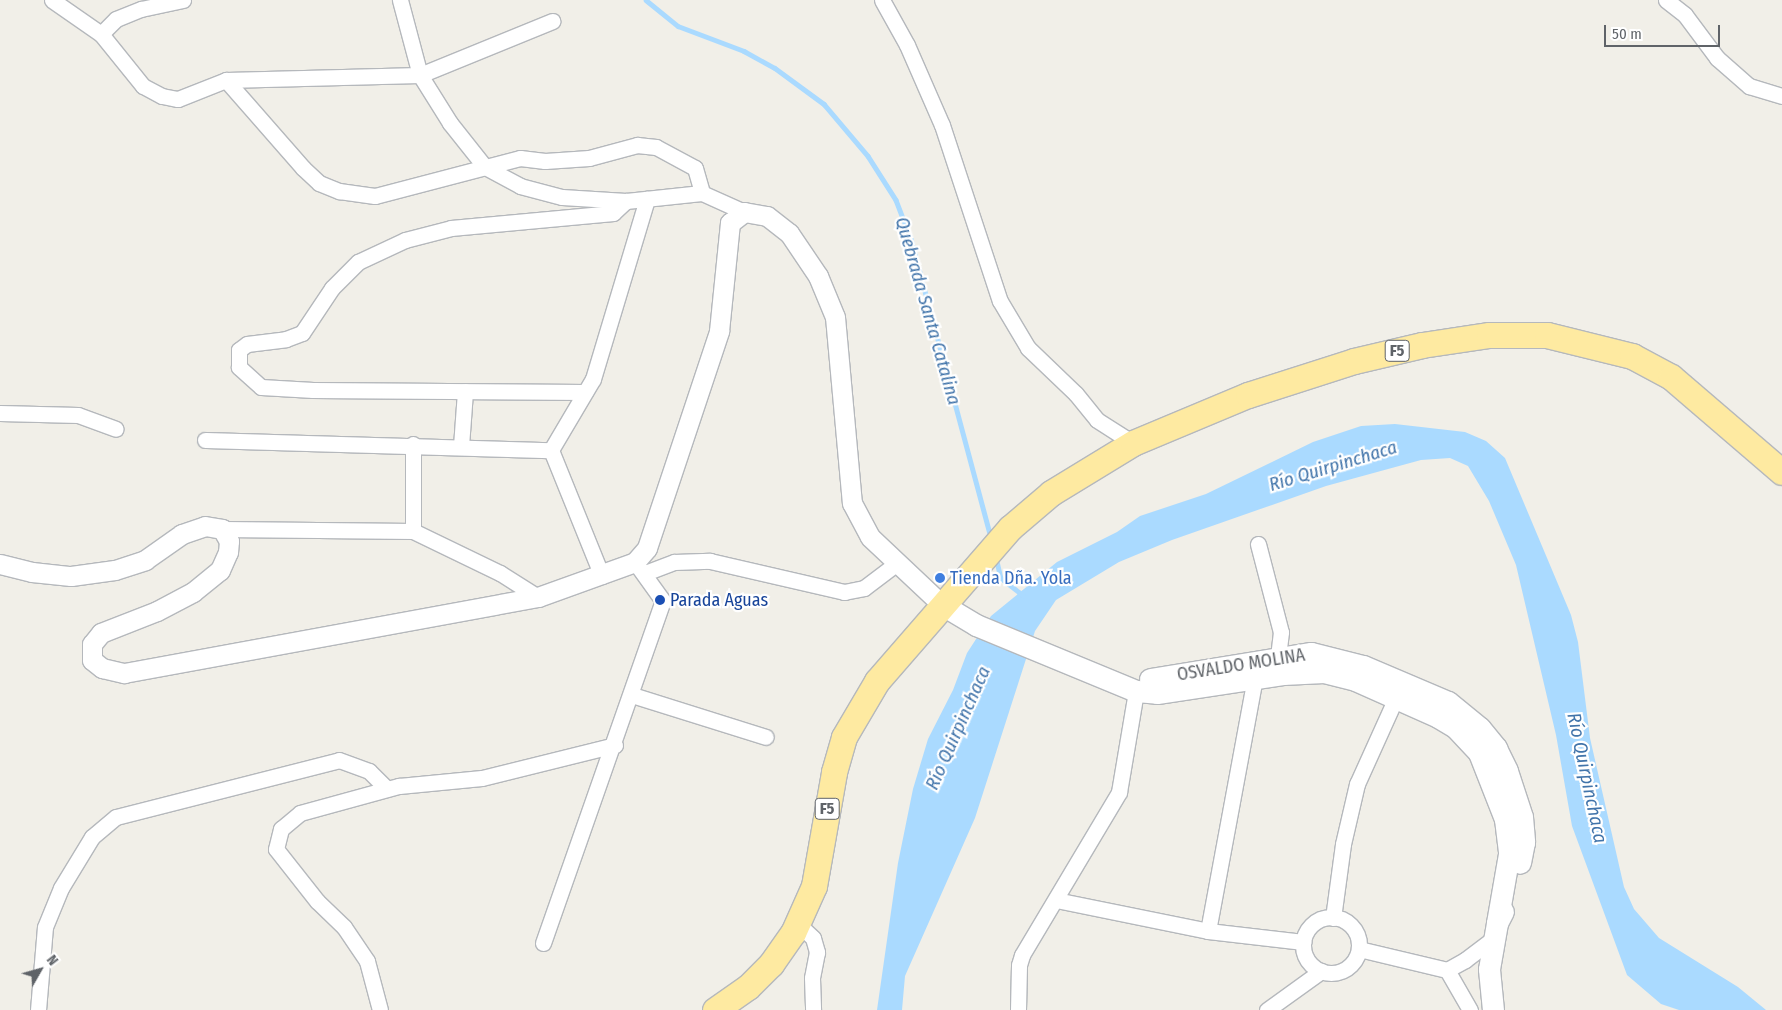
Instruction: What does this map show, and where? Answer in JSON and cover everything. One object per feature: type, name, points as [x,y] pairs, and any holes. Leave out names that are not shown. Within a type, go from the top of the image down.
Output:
[{"type":"highway","name":"F5","points":[[715,1010],[748,987],[771,964],[797,923],[814,886],[834,772],[844,737],[877,681],[941,604],[1010,528],[1051,493],[1097,462],[1133,443],[1248,395],[1354,361],[1422,345],[1490,335],[1548,335],[1632,356],[1671,377],[1782,472]]},
{"type":"main road","points":[[941,604],[976,625],[1136,690],[1157,693],[1252,670]]},
{"type":"main road","name":"OSVALDO MOLINA","points":[[1105,676],[1154,679],[1252,670],[1326,655],[1400,690],[1448,702],[1473,721],[1496,748],[1512,783],[1522,817],[1522,856],[1513,890],[1495,931],[1489,969],[1494,1010]]},
{"type":"street","points":[[52,0],[101,34],[143,86],[162,96],[178,99],[226,80],[420,75],[552,21]]},
{"type":"street","points":[[101,34],[116,20],[141,9],[183,0]]},
{"type":"street","points":[[400,0],[420,75],[450,123],[485,166],[520,186],[562,197],[626,201],[702,193],[744,212],[767,216],[789,233],[818,276],[835,317],[852,503],[870,537],[941,604]]},
{"type":"street","points":[[882,0],[907,45],[942,125],[1000,301],[1028,348],[1076,394],[1097,420],[1133,443]]},
{"type":"street","points":[[1666,0],[1685,15],[1717,58],[1749,86],[1782,96]]},
{"type":"street","points":[[226,80],[302,168],[319,183],[339,191],[383,194],[520,158],[545,162],[580,159],[637,145],[656,146],[695,168],[702,193]]},
{"type":"street","points":[[551,450],[593,378],[647,199]]},
{"type":"street","points":[[585,392],[261,387],[239,367],[239,350],[247,344],[286,339],[302,333],[332,288],[358,262],[387,247],[451,228],[613,213],[626,201]]},
{"type":"street","points":[[640,568],[720,331],[730,223],[744,212]]},
{"type":"street","points":[[461,446],[464,391]]},
{"type":"street","points":[[0,413],[78,414],[116,429]]},
{"type":"street","points":[[204,440],[413,444],[551,450]]},
{"type":"street","points":[[413,444],[413,531]]},
{"type":"street","points":[[551,450],[602,576]]},
{"type":"street","points":[[0,564],[32,572],[71,576],[115,570],[145,560],[182,534],[205,526],[222,529],[413,531],[500,573],[538,597]]},
{"type":"street","points":[[222,529],[229,541],[228,552],[220,570],[193,592],[156,612],[101,632],[92,644],[92,660],[102,668],[124,673],[538,597],[602,576],[674,562],[710,561],[844,592],[864,588],[898,563]]},
{"type":"street","points":[[1258,544],[1281,632],[1281,665]]},
{"type":"street","points":[[543,943],[615,745],[664,601],[640,568]]},
{"type":"street","points":[[1208,931],[1252,670]]},
{"type":"street","points":[[1018,1010],[1022,955],[1119,792],[1136,690]]},
{"type":"street","points":[[1333,918],[1343,844],[1358,784],[1400,690]]},
{"type":"street","points":[[632,695],[766,737]]},
{"type":"street","points":[[380,1010],[367,960],[344,927],[317,901],[276,849],[282,829],[300,813],[388,789],[482,778],[615,745]]},
{"type":"street","points":[[38,1010],[46,927],[61,888],[92,837],[116,816],[339,760],[369,771],[388,789]]},
{"type":"street","points":[[1056,900],[1208,931],[1303,942]]},
{"type":"street","points":[[1333,918],[1349,925],[1355,931],[1359,948],[1346,969],[1330,973],[1321,971],[1307,960],[1303,942],[1310,926],[1333,918]]},
{"type":"street","points":[[797,923],[813,938],[817,952],[812,978],[813,1010]]},
{"type":"street","points":[[1359,948],[1447,970],[1466,960],[1495,931]]},
{"type":"street","points":[[1447,970],[1470,1010]]},
{"type":"street","points":[[1267,1010],[1321,971]]},
{"type":"water","name":"Río Quirpinchaca","points":[[1395,424],[1465,432],[1486,441],[1505,458],[1571,615],[1578,642],[1590,738],[1624,887],[1634,909],[1659,938],[1738,987],[1766,1010],[1679,1010],[1661,1004],[1627,975],[1572,826],[1556,735],[1516,565],[1489,501],[1468,466],[1450,458],[1421,460],[1326,486],[1172,540],[1119,562],[1056,600],[1035,631],[975,818],[905,976],[902,1010],[877,1010],[898,863],[913,789],[928,739],[953,690],[967,653],[991,616],[1057,562],[1117,532],[1140,516],[1206,494],[1313,442],[1361,426]]},
{"type":"waterway","name":"Quebrada Santa Catalina","points":[[646,0],[678,26],[744,51],[775,68],[824,104],[868,156],[896,200],[911,239],[991,537]]},
{"type":"waterway","name":"Quebrada Santa Catalina","points":[[996,557],[1001,578],[1023,595]]},
{"type":"place","name":"Tienda Dña. Yola","points":[[940,578]]},
{"type":"place","name":"Parada Aguas","points":[[660,600]]}]
